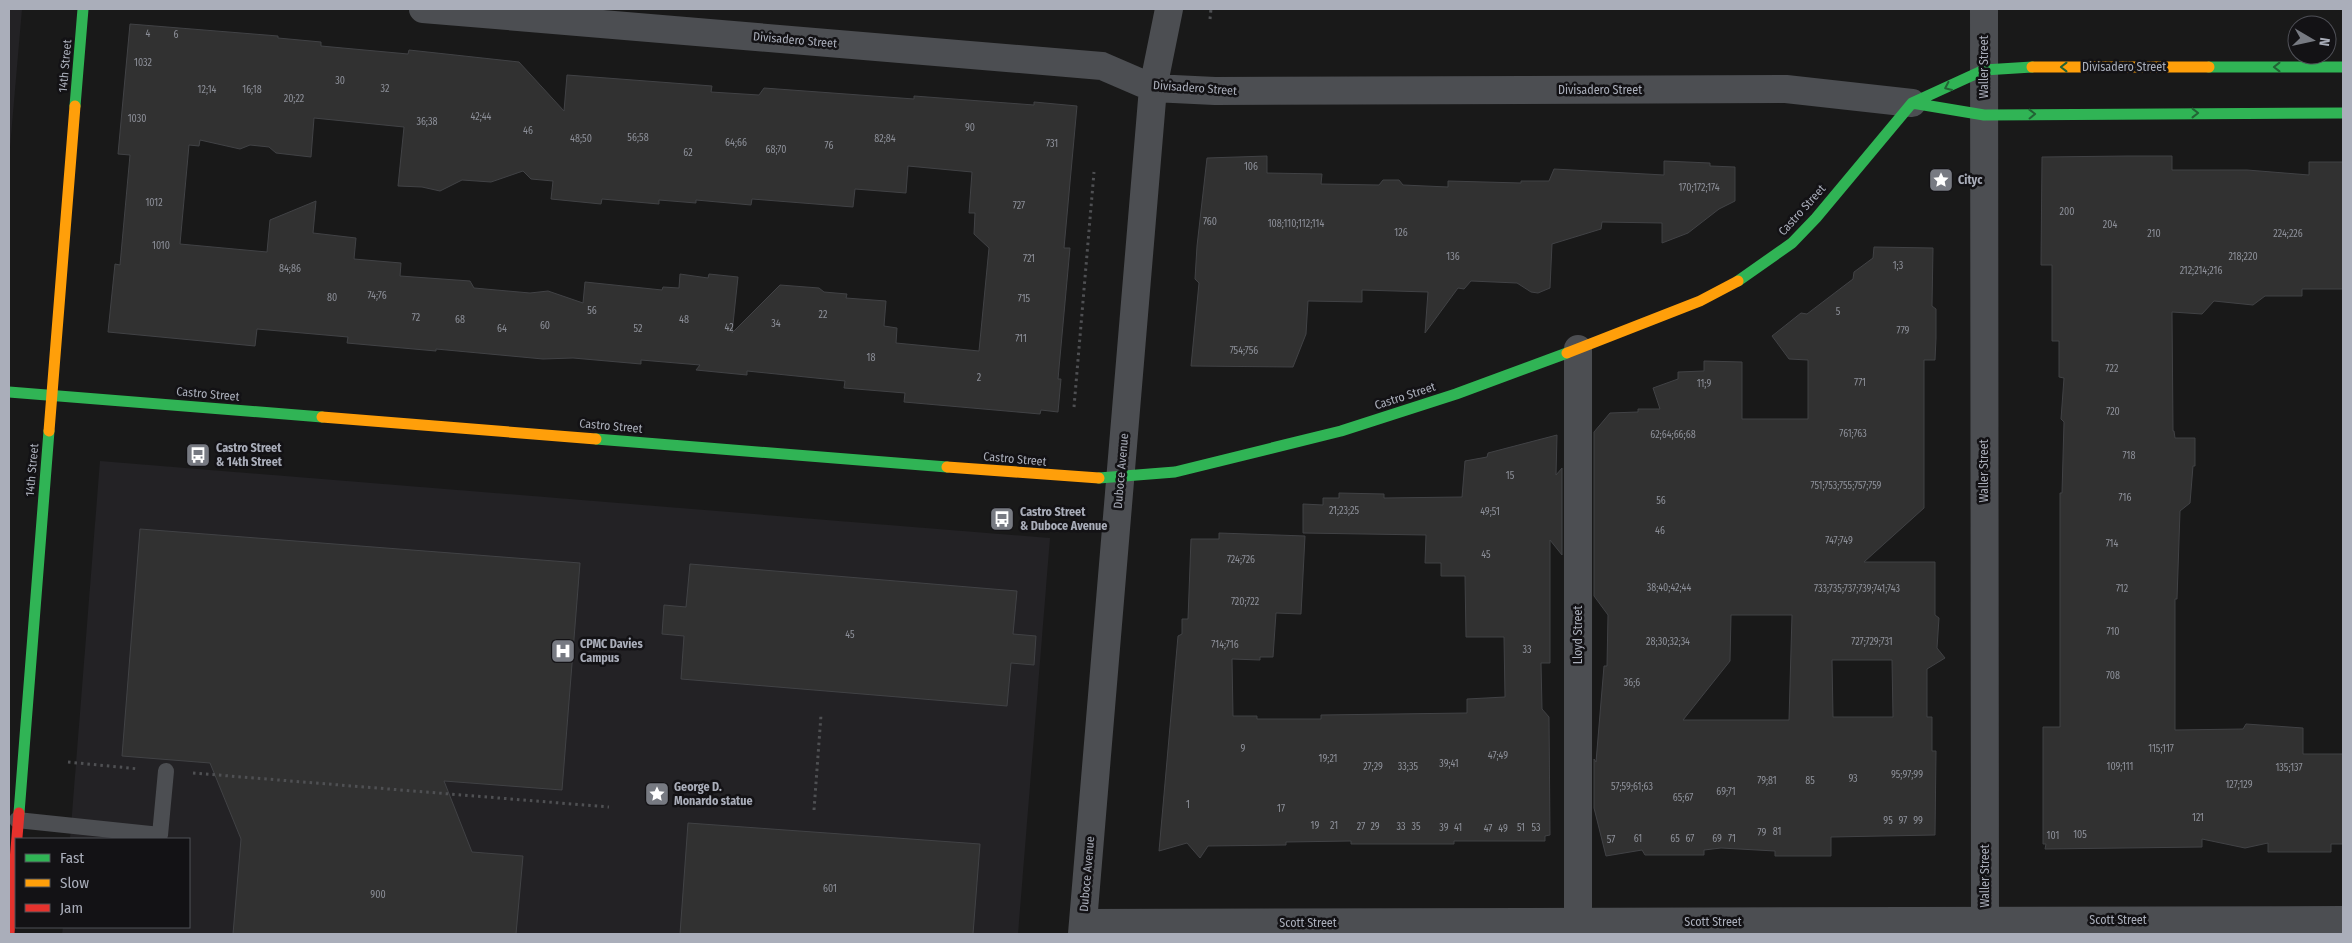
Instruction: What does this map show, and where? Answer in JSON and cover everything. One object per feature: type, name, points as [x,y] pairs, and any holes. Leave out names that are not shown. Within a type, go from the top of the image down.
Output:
[{"type":"main road","name":"14th Street","points":[[16,838],[83,9]]},
{"type":"main road","name":"Divisadero Street","points":[[1912,103],[1984,70],[2031,67],[2343,66]]},
{"type":"main road","name":"Castro Street","points":[[9,392],[1057,476],[1120,479],[1175,472],[1341,431],[1456,394],[1700,301],[1734,284],[1792,243],[1816,218],[1912,103]]},
{"type":"main road","name":"Divisadero Street","points":[[1912,103],[1984,114],[2343,113]]},
{"type":"main road","name":"14th Street","points":[[9,933],[15,848]]},
{"type":"street","name":"Divisadero Street","points":[[423,9],[1102,66],[1153,88],[1216,91],[1786,89],[1912,103]]},
{"type":"street","name":"Duboce Avenue","points":[[1082,929],[1153,88],[1169,9]]},
{"type":"street","name":"Waller Street","points":[[1984,9],[1985,927]]},
{"type":"street","name":"Lloyd Street","points":[[1578,349],[1578,921]]},
{"type":"street","name":"Scott Street","points":[[1082,929],[1468,928],[1578,921],[1985,927],[2343,920]]},
{"type":"lane","points":[[17,820],[160,835],[166,771]]},
{"type":"path","points":[[1210,19],[1211,9]]},
{"type":"path","points":[[1074,406],[1094,172]]},
{"type":"path","points":[[814,810],[821,715]]},
{"type":"path","points":[[68,762],[609,807]]},
{"type":"shaded area","points":[[9,9],[22,9],[9,159]]},
{"type":"shaded area","name":"CPMC Davies Campus","points":[[100,461],[1050,538],[1018,934],[62,934],[63,928],[190,928],[190,838],[70,838]]},
{"type":"building","points":[[130,24],[278,36],[278,38],[321,42],[321,46],[408,54],[409,50],[519,62],[564,111],[567,75],[712,86],[711,92],[759,95],[764,88],[914,99],[914,96],[1034,105],[1034,102],[1077,106],[1064,248],[1070,248],[1058,379],[1061,379],[1058,412],[1041,410],[1040,414],[904,402],[905,393],[844,388],[845,381],[747,371],[747,375],[696,370],[700,365],[641,360],[641,364],[573,358],[543,359],[436,349],[436,351],[347,343],[348,337],[257,329],[255,346],[108,332],[115,264],[120,265],[130,155],[118,154]],"holes":[[[314,118],[404,127],[398,186],[422,187],[440,191],[462,180],[491,182],[523,171],[531,179],[553,181],[551,199],[601,204],[602,199],[659,204],[659,200],[696,203],[696,200],[751,205],[752,199],[853,207],[855,189],[906,193],[908,166],[972,172],[969,213],[975,213],[974,234],[989,248],[979,351],[896,343],[897,328],[884,326],[886,301],[846,298],[847,294],[824,292],[819,288],[780,285],[732,333],[738,277],[709,274],[708,278],[680,274],[679,288],[663,287],[662,290],[585,282],[583,303],[548,291],[530,293],[474,288],[470,281],[400,276],[401,263],[354,259],[356,238],[313,233],[316,201],[270,220],[267,252],[180,244],[189,145],[199,146],[200,140],[240,149],[250,145],[269,147],[276,153],[311,157]]]},
{"type":"building","points":[[1267,156],[1267,173],[1322,174],[1321,184],[1379,185],[1383,180],[1399,180],[1403,185],[1448,187],[1448,181],[1521,183],[1521,181],[1549,181],[1554,169],[1664,175],[1664,161],[1710,163],[1710,166],[1735,167],[1735,201],[1719,209],[1688,233],[1662,243],[1662,223],[1602,222],[1601,229],[1552,244],[1550,288],[1538,293],[1531,292],[1517,283],[1471,281],[1464,289],[1458,288],[1425,333],[1428,292],[1362,290],[1362,302],[1308,301],[1306,334],[1293,367],[1191,366],[1199,283],[1195,279],[1197,246],[1207,158]]},
{"type":"building","points":[[2172,156],[2172,170],[2247,170],[2309,175],[2309,162],[2343,162],[2343,289],[2302,289],[2302,296],[2265,296],[2253,305],[2214,301],[2202,314],[2172,312],[2173,431],[2175,438],[2195,438],[2195,466],[2193,466],[2190,503],[2180,511],[2177,599],[2175,599],[2175,730],[2243,729],[2246,724],[2303,728],[2303,754],[2343,754],[2343,844],[2331,844],[2331,852],[2268,852],[2268,843],[2245,848],[2202,839],[2202,847],[2045,849],[2046,844],[2043,844],[2043,727],[2060,727],[2060,493],[2062,493],[2064,422],[2061,419],[2064,378],[2059,377],[2059,341],[2052,341],[2052,265],[2041,265],[2042,157]]},
{"type":"building","points":[[1874,247],[1933,248],[1932,306],[1936,309],[1936,338],[1935,360],[1924,360],[1924,508],[1864,562],[1935,562],[1935,615],[1939,618],[1937,648],[1945,658],[1927,669],[1927,717],[1932,717],[1932,751],[1936,751],[1935,835],[1831,837],[1831,856],[1775,856],[1775,851],[1721,848],[1704,850],[1704,855],[1645,855],[1642,850],[1606,856],[1594,808],[1594,759],[1596,762],[1604,666],[1607,666],[1608,615],[1594,596],[1594,432],[1610,413],[1638,412],[1638,409],[1660,409],[1653,388],[1678,379],[1678,372],[1704,371],[1704,361],[1742,362],[1742,419],[1808,419],[1808,360],[1789,359],[1772,336],[1801,313],[1807,314],[1853,279],[1854,272],[1873,258]],"holes":[[[1731,615],[1792,615],[1789,720],[1683,720],[1730,661]],[[1832,660],[1892,660],[1893,717],[1833,717]]]},
{"type":"building","points":[[1557,435],[1556,475],[1562,468],[1562,555],[1550,540],[1550,663],[1541,663],[1542,709],[1549,717],[1550,835],[1545,836],[1545,841],[1454,841],[1454,844],[1351,844],[1351,841],[1286,842],[1286,845],[1208,846],[1200,858],[1187,843],[1159,851],[1178,636],[1182,634],[1182,619],[1188,619],[1191,539],[1219,539],[1219,533],[1305,536],[1301,614],[1276,613],[1273,657],[1260,657],[1260,660],[1232,659],[1233,716],[1257,716],[1257,719],[1321,719],[1321,715],[1467,713],[1467,699],[1505,697],[1504,637],[1466,637],[1465,576],[1441,576],[1441,563],[1425,563],[1426,535],[1303,533],[1303,504],[1323,505],[1323,498],[1339,498],[1339,493],[1384,494],[1384,498],[1462,497],[1465,461],[1487,457],[1488,453]]},
{"type":"building","points":[[140,529],[580,563],[562,790],[444,781],[472,852],[523,856],[516,934],[233,934],[241,839],[210,763],[122,756]]},
{"type":"building","points":[[690,564],[1017,591],[1013,634],[1036,636],[1034,665],[1011,663],[1007,706],[681,679],[684,636],[662,634],[664,605],[686,607]]},
{"type":"building","points":[[688,823],[980,844],[973,934],[680,934]]},
{"type":"traffic: fast","points":[[75,106],[83,9]]},
{"type":"traffic: fast","points":[[1738,281],[1792,243],[1816,218],[1912,103],[1984,70],[2032,67]]},
{"type":"traffic: fast","points":[[2209,67],[2343,67]]},
{"type":"traffic: fast","points":[[1912,103],[1984,115],[2343,113]]},
{"type":"traffic: fast","points":[[1099,478],[1175,472],[1341,431],[1456,394],[1567,353]]},
{"type":"traffic: fast","points":[[9,392],[322,417]]},
{"type":"traffic: fast","points":[[19,813],[49,431]]},
{"type":"traffic: fast","points":[[596,439],[947,467]]},
{"type":"traffic: slow","points":[[2032,67],[2209,67]]},
{"type":"traffic: slow","points":[[49,431],[75,106]]},
{"type":"traffic: slow","points":[[1567,353],[1700,301],[1738,281]]},
{"type":"traffic: slow","points":[[322,417],[596,439]]},
{"type":"traffic: slow","points":[[947,467],[1099,478]]},
{"type":"traffic: jam","points":[[17,838],[19,813]]},
{"type":"traffic: jam","points":[[9,933],[15,861]]},
{"type":"place","name":"Cityc","points":[[1941,180]]},
{"type":"place","name":"Castro Street & 14th Street","points":[[198,455]]},
{"type":"place","name":"Castro Street & Duboce Avenue","points":[[1002,519]]},
{"type":"place","name":"CPMC Davies Campus","points":[[563,651]]},
{"type":"place","name":"George D. Monardo statue","points":[[657,794]]}]
